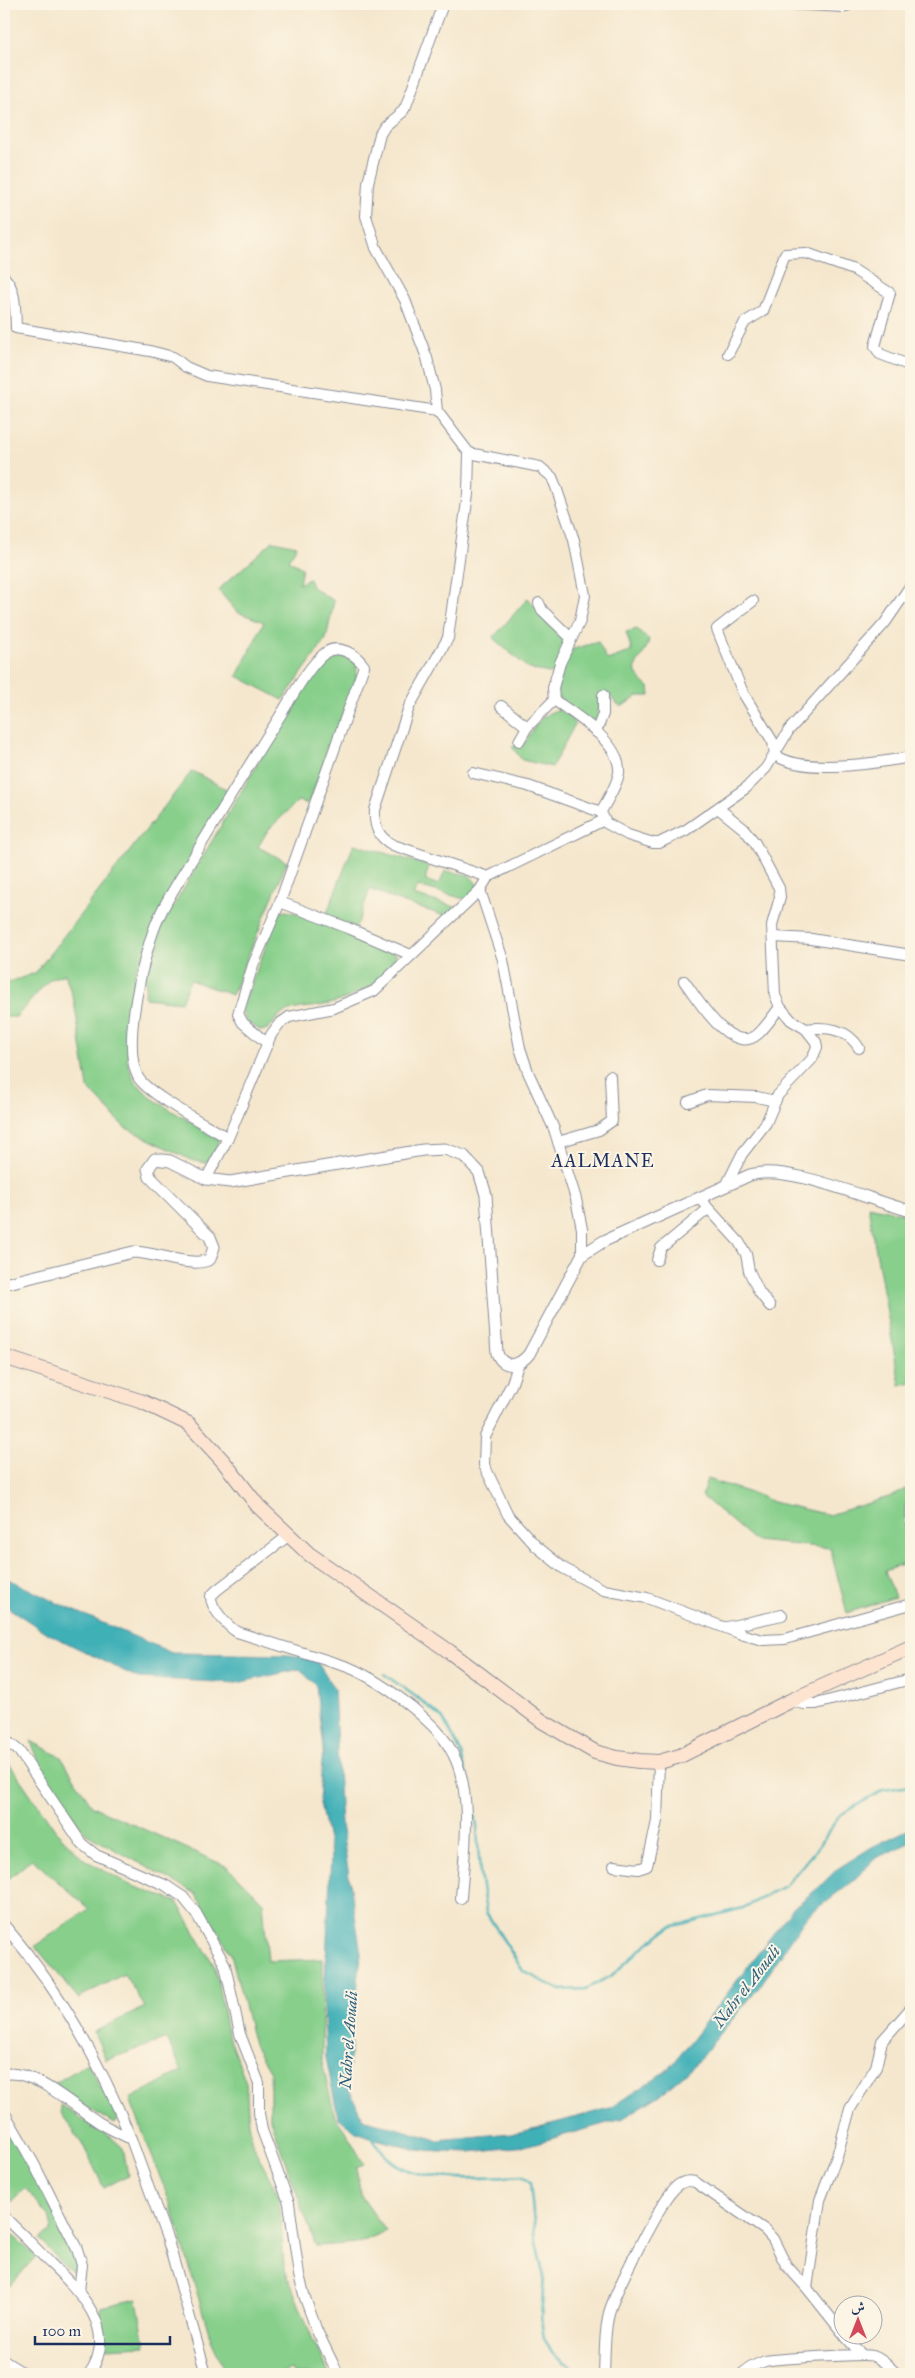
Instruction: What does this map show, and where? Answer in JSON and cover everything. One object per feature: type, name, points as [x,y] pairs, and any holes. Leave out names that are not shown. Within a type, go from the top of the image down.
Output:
[{"type":"main road","points":[[4,1357],[143,1402],[189,1424],[218,1454],[258,1506],[288,1536],[340,1578],[450,1652],[542,1720],[596,1752],[617,1758],[659,1762],[680,1756],[790,1701],[911,1647]]},
{"type":"street","points":[[443,4],[406,106],[385,126],[380,134],[368,183],[366,216],[376,248],[405,300],[427,358],[435,390],[437,411],[469,453],[468,494],[448,638],[409,707],[375,810],[374,820],[380,836],[393,845],[488,877]]},
{"type":"street","points":[[787,4],[844,7],[851,4]]},
{"type":"street","points":[[728,354],[745,322],[763,311],[785,254],[806,253],[854,270],[890,293],[874,346],[880,354],[911,366]]},
{"type":"street","points":[[4,277],[9,282],[14,294],[16,328],[150,351],[173,357],[186,367],[207,376],[437,411]]},
{"type":"street","points":[[206,1179],[228,1138],[275,1029],[283,1020],[295,1015],[334,1008],[366,996],[382,985],[480,890],[488,877],[603,816],[618,776],[619,765],[607,744],[596,732],[554,700],[552,688],[560,663],[580,621],[585,594],[574,540],[552,477],[540,467],[469,453]]},
{"type":"street","points":[[473,773],[528,786],[603,816],[628,835],[655,843],[676,836],[757,780],[789,730],[885,623],[911,585]]},
{"type":"street","points":[[753,601],[716,630],[743,693],[773,742],[774,755]]},
{"type":"street","points":[[539,603],[542,610],[571,638]]},
{"type":"street","points":[[228,1138],[147,1088],[137,1076],[132,1055],[140,972],[158,918],[245,771],[315,665],[326,652],[341,650],[360,659],[364,666],[280,902],[253,965],[238,1014],[240,1020],[268,1044]]},
{"type":"street","points":[[596,732],[603,714],[603,695]]},
{"type":"street","points":[[519,741],[527,727],[554,700]]},
{"type":"street","points":[[501,706],[527,727]]},
{"type":"street","points":[[774,755],[789,762],[830,765],[876,763],[911,757]]},
{"type":"street","points":[[718,808],[744,829],[756,843],[776,881],[780,898],[772,925],[774,937],[773,985],[780,1007],[791,1020],[806,1029],[816,1042],[816,1052],[774,1101],[766,1123],[742,1154],[726,1186]]},
{"type":"street","points":[[480,890],[503,960],[520,1048],[558,1142],[579,1210],[582,1255]]},
{"type":"street","points":[[280,902],[411,955]]},
{"type":"street","points":[[774,937],[811,938],[878,951],[888,950],[911,955]]},
{"type":"street","points":[[684,981],[724,1032],[742,1039],[758,1034],[780,1007]]},
{"type":"street","points":[[806,1029],[818,1027],[845,1033],[855,1041],[859,1048]]},
{"type":"street","points":[[558,1142],[599,1130],[612,1121],[610,1076]]},
{"type":"street","points":[[688,1102],[707,1095],[774,1101]]},
{"type":"street","points":[[4,1284],[133,1252],[150,1253],[193,1262],[206,1261],[213,1256],[213,1242],[152,1182],[148,1169],[155,1159],[165,1160],[206,1179],[237,1182],[431,1149],[452,1150],[464,1156],[479,1172],[486,1195],[497,1353],[504,1362],[518,1364]]},
{"type":"street","points":[[911,1211],[780,1172],[758,1173],[604,1241],[582,1255],[529,1354],[518,1364],[512,1383],[488,1430],[483,1451],[486,1472],[508,1515],[536,1546],[563,1568],[593,1586],[604,1590],[647,1598],[757,1639],[778,1640],[911,1604]]},
{"type":"street","points":[[699,1198],[739,1242],[746,1254],[749,1270],[759,1292],[770,1306]]},
{"type":"street","points":[[656,1260],[661,1248],[708,1209]]},
{"type":"street","points":[[911,1508],[911,1522]]},
{"type":"street","points":[[288,1536],[210,1596],[211,1602],[225,1621],[237,1632],[357,1671],[396,1696],[438,1732],[454,1755],[463,1790],[465,1836],[461,1898]]},
{"type":"street","points":[[725,1627],[782,1615]]},
{"type":"street","points":[[790,1701],[816,1704],[911,1679]]},
{"type":"street","points":[[4,1739],[26,1760],[82,1844],[102,1858],[165,1886],[183,1898],[196,1913],[221,1957],[229,1982],[240,2034],[259,2083],[259,2113],[262,2130],[289,2204],[297,2264],[304,2298],[338,2374]]},
{"type":"street","points":[[614,1866],[644,1869],[649,1862],[658,1806],[659,1762]]},
{"type":"street","points":[[4,1925],[28,1954],[70,2014],[101,2070],[131,2139],[168,2241],[206,2374]]},
{"type":"street","points":[[807,2288],[820,2200],[837,2156],[850,2109],[876,2067],[882,2041],[911,2008]]},
{"type":"street","points":[[4,2074],[19,2074],[37,2081],[101,2124],[131,2139]]},
{"type":"street","points":[[4,2112],[34,2164],[77,2249],[82,2265],[79,2291]]},
{"type":"street","points":[[604,2374],[606,2331],[612,2304],[659,2210],[672,2190],[681,2183],[695,2182],[765,2230],[773,2239],[786,2265],[832,2319]]},
{"type":"street","points":[[4,2217],[79,2291],[92,2312],[100,2344],[100,2354],[89,2374]]},
{"type":"street","points":[[854,2346],[861,2354]]},
{"type":"street","points":[[742,2374],[758,2364],[775,2359],[831,2358],[861,2354],[878,2358],[898,2374]]},
{"type":"street","points":[[4,2361],[25,2374]]},
{"type":"green space","points":[[273,541],[297,546],[288,560],[302,568],[299,584],[309,579],[312,587],[334,601],[326,639],[283,700],[237,676],[264,622],[237,612],[218,590]]},
{"type":"green space","points":[[528,598],[566,643],[554,674],[529,669],[493,638]]},
{"type":"green space","points":[[637,629],[649,640],[636,669],[641,680],[649,687],[650,696],[638,696],[621,707],[609,696],[601,700],[597,720],[591,722],[559,698],[559,680],[570,650],[598,642],[607,660],[632,651],[626,632]]},
{"type":"green space","points":[[332,657],[345,657],[357,664],[356,680],[308,804],[298,801],[268,830],[258,847],[287,862],[232,995],[190,980],[181,1002],[145,998],[146,972],[161,927],[299,694],[325,660]]},
{"type":"green space","points":[[558,710],[568,715],[575,724],[552,767],[522,760],[512,747],[525,743],[534,727],[542,718]]},
{"type":"green space","points":[[192,771],[228,790],[135,972],[127,1061],[134,1080],[150,1097],[219,1140],[213,1154],[205,1163],[191,1160],[124,1127],[88,1088],[74,1001],[65,974],[50,979],[16,1017],[4,1017],[4,984],[35,973]]},
{"type":"green space","points":[[354,844],[429,866],[425,880],[439,885],[445,871],[469,875],[477,884],[476,892],[468,900],[418,886],[413,895],[459,908],[449,917],[404,903],[370,889],[356,928],[326,915]]},
{"type":"green space","points":[[286,911],[310,916],[396,954],[394,963],[389,971],[362,991],[333,1003],[296,1009],[284,1013],[269,1028],[261,1031],[246,1021],[241,1010],[277,918],[281,912]]},
{"type":"green space","points":[[868,1206],[911,1215],[911,1382],[900,1385]]},
{"type":"green space","points":[[707,1479],[773,1502],[829,1515],[892,1496],[911,1486],[911,1562],[885,1571],[895,1597],[847,1613],[830,1548],[755,1541],[702,1496]]},
{"type":"green space","points":[[31,1741],[61,1757],[92,1806],[228,1867],[263,1902],[268,1961],[323,1959],[322,2062],[335,2117],[364,2164],[356,2167],[361,2196],[386,2231],[359,2243],[316,2246],[270,2119],[270,2072],[254,2045],[231,1954],[195,1893],[86,1834],[44,1775]]},
{"type":"green space","points":[[4,1756],[55,1830],[82,1858],[130,1885],[177,1902],[215,1967],[227,2033],[246,2082],[249,2123],[254,2148],[279,2196],[284,2267],[313,2340],[330,2374],[293,2374],[291,2370],[278,2374],[227,2374],[211,2340],[172,2208],[130,2099],[182,2071],[167,2039],[106,2060],[94,2032],[145,2007],[124,1974],[78,1998],[35,1946],[89,1909],[32,1859],[4,1883]]},
{"type":"green space","points":[[88,2063],[114,2112],[117,2121],[115,2124],[68,2096],[54,2084]]},
{"type":"green space","points":[[60,2105],[112,2138],[123,2148],[128,2175],[104,2188],[82,2143],[61,2113]]},
{"type":"green space","points":[[4,2120],[76,2253],[78,2270],[72,2272],[56,2258],[40,2239],[52,2229],[49,2216],[25,2188],[7,2207],[4,2205]]},
{"type":"green space","points":[[11,2234],[36,2256],[4,2293],[4,2244]]},
{"type":"green space","points":[[137,2299],[145,2346],[107,2348],[100,2307]]},
{"type":"water","name":"Nahr el Aouali","points":[[4,1577],[57,1603],[172,1653],[289,1655],[316,1660],[334,1689],[341,1824],[361,1954],[347,2085],[363,2119],[438,2140],[521,2132],[610,2108],[670,2068],[792,1909],[818,1888],[837,1869],[872,1847],[911,1828],[911,1842],[876,1858],[854,1880],[807,1916],[760,1986],[692,2068],[660,2095],[622,2119],[525,2146],[470,2152],[417,2150],[372,2138],[356,2132],[338,2117],[326,2058],[324,2003],[331,1854],[319,1799],[323,1749],[316,1686],[300,1669],[237,1683],[138,1678],[45,1632],[4,1605]]},
{"type":"waterway","points":[[384,1674],[442,1718],[449,1729],[461,1753],[469,1786],[477,1827],[480,1874],[486,1912],[523,1971],[560,1990],[586,1989],[611,1976],[643,1947],[670,1927],[743,1908],[786,1885],[819,1846],[840,1815],[883,1790],[911,1786]]},
{"type":"waterway","points":[[371,2136],[388,2158],[400,2167],[415,2172],[452,2178],[523,2176],[530,2183],[536,2242],[544,2277],[541,2319],[544,2338],[552,2353],[570,2367],[574,2374]]},
{"type":"district","name":"AALMANE","points":[[603,1161]]}]
